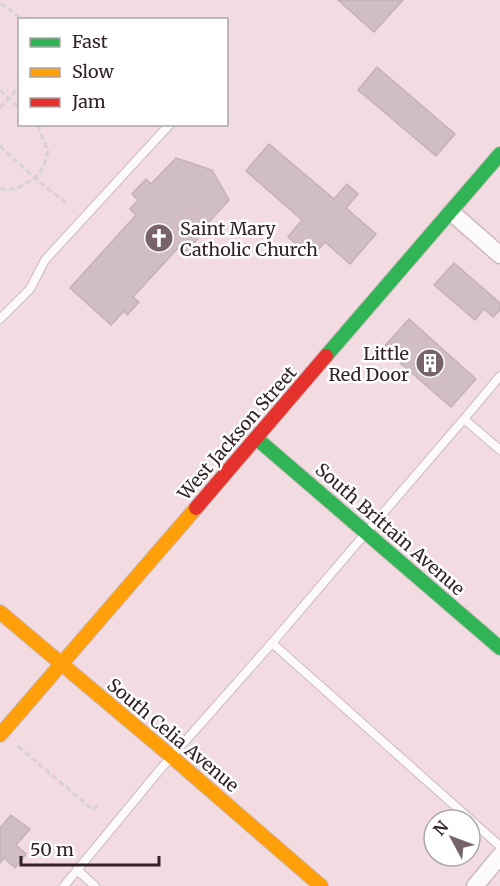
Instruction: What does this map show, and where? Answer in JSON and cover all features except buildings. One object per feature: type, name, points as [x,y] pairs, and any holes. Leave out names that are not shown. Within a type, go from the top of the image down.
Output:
[{"type":"main road","name":"West Jackson Street","points":[[0,735],[500,154]]},
{"type":"main road","name":"South Brittain Avenue","points":[[256,438],[500,648]]},
{"type":"main road","name":"South Celia Avenue","points":[[0,612],[321,886]]},
{"type":"street","points":[[451,212],[500,255]]},
{"type":"street","points":[[475,886],[500,856]]},
{"type":"lane","points":[[0,319],[30,289],[45,260],[168,126]]},
{"type":"lane","points":[[64,886],[158,772],[367,533],[500,376]]},
{"type":"lane","points":[[464,419],[500,450]]},
{"type":"lane","points":[[272,643],[500,846]]},
{"type":"lane","points":[[77,870],[95,886]]},
{"type":"path","points":[[0,4],[19,18]]},
{"type":"path","points":[[0,108],[18,88]]},
{"type":"path","points":[[0,90],[18,106]]},
{"type":"path","points":[[0,189],[16,189],[35,178],[44,166],[48,151],[38,126]]},
{"type":"path","points":[[0,146],[66,203]]},
{"type":"path","points":[[15,742],[93,810],[98,805]]},
{"type":"traffic: fast","points":[[326,356],[500,154]]},
{"type":"traffic: fast","points":[[256,438],[500,648]]},
{"type":"traffic: slow","points":[[0,735],[196,508]]},
{"type":"traffic: slow","points":[[0,612],[321,886]]},
{"type":"traffic: jam","points":[[196,508],[326,356]]},
{"type":"place","name":"Saint Mary Catholic Church","points":[[159,238]]},
{"type":"place","name":"Little Red Door","points":[[430,363]]}]
